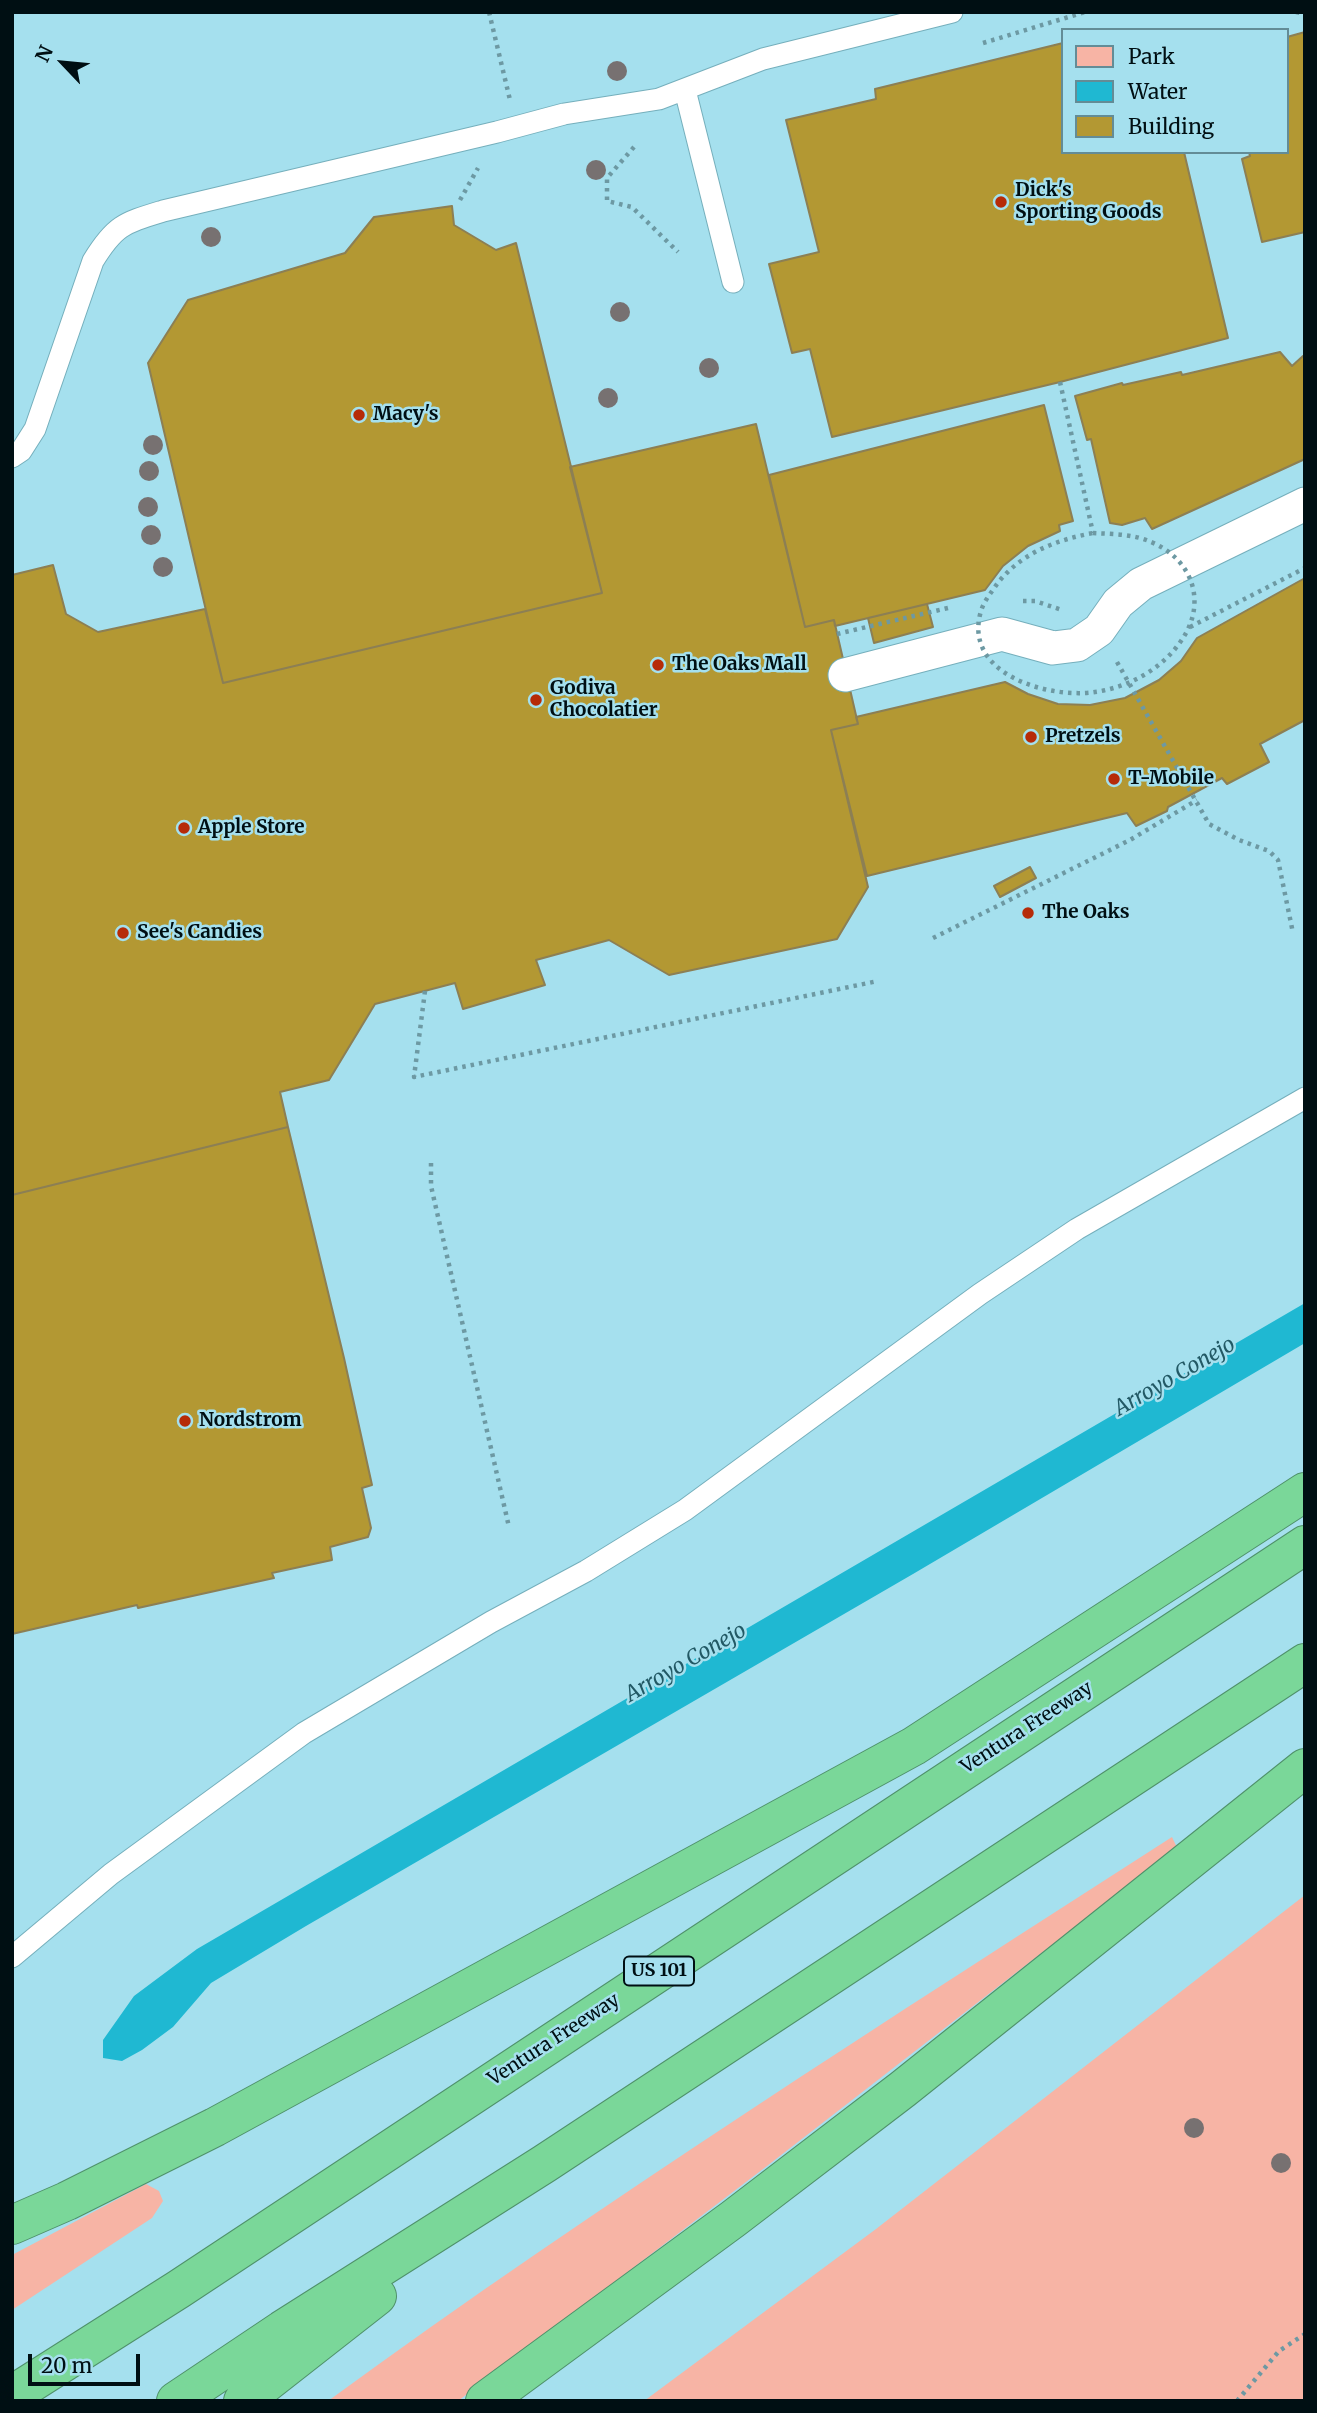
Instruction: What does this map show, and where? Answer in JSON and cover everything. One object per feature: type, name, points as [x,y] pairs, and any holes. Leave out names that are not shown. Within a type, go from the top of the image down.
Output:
[{"type":"highway","points":[[12,2225],[67,2201],[215,2127],[915,1746],[1305,1492]]},
{"type":"highway","name":"Ventura Freeway","points":[[12,2395],[202,2273],[1305,1545]]},
{"type":"highway","points":[[176,2401],[282,2330],[544,2164],[1305,1663]]},
{"type":"highway","points":[[485,2401],[733,2219],[881,2105],[1305,1769]]},
{"type":"highway","points":[[243,2401],[544,2164]]},
{"type":"street","points":[[845,674],[1002,634],[1052,649],[1077,645],[1099,630],[1118,603],[1141,584],[1305,504]]},
{"type":"lane","points":[[12,457],[21,451],[35,429],[93,261],[107,239],[124,223],[163,211],[564,114],[659,99],[764,59],[952,12]]},
{"type":"lane","points":[[685,90],[733,282]]},
{"type":"lane","points":[[12,1957],[111,1874],[304,1733],[491,1622],[586,1571],[685,1510],[980,1294],[1077,1229],[1305,1098]]},
{"type":"path","points":[[489,12],[510,101]]},
{"type":"path","points":[[983,43],[1085,12]]},
{"type":"path","points":[[1296,12],[1305,14]]},
{"type":"path","points":[[634,147],[607,178],[607,201],[632,207],[678,252]]},
{"type":"path","points":[[460,200],[478,167]]},
{"type":"path","points":[[1060,382],[1094,533]]},
{"type":"path","points":[[1094,533],[1129,536],[1151,542],[1169,552],[1185,568],[1192,582],[1196,603],[1190,627],[1176,650],[1154,669],[1125,685],[1094,692],[1060,692],[1031,685],[1001,672],[989,659],[981,644],[978,629],[980,612],[985,601],[1004,575],[1022,559],[1067,538],[1094,533]]},
{"type":"path","points":[[1190,627],[1305,568]]},
{"type":"path","points":[[1099,630],[1209,824],[1239,840],[1269,851],[1278,860],[1293,933]]},
{"type":"path","points":[[933,938],[1130,840],[1197,800]]},
{"type":"path","points":[[425,991],[414,1077],[878,981]]},
{"type":"path","points":[[430,1163],[431,1186],[509,1527]]},
{"type":"path","points":[[1237,2401],[1279,2351],[1305,2334]]},
{"type":"green space","points":[[1172,1837],[1180,1854],[1075,1927],[458,2401],[328,2401],[641,2183],[852,2043]]},
{"type":"green space","points":[[1305,1895],[1305,2401],[644,2401],[876,2229]]},
{"type":"green space","points":[[146,2184],[159,2191],[163,2201],[152,2218],[12,2310],[12,2255]]},
{"type":"water","points":[[1305,1303],[1305,1343],[211,1983],[173,2027],[142,2050],[122,2061],[103,2058],[103,2040],[134,1996],[197,1949]]},
{"type":"building","points":[[1305,32],[1305,232],[1262,242],[1242,159],[1250,154],[1289,154],[1289,36]]},
{"type":"building","name":"Dick's Sporting Goods","points":[[1062,43],[1062,154],[1184,154],[1228,338],[832,437],[810,349],[792,353],[769,264],[819,252],[786,120],[876,99],[875,89]]},
{"type":"building","name":"Macy's","points":[[452,206],[454,225],[496,250],[516,243],[602,593],[223,683],[148,363],[188,300],[345,253],[374,217]]},
{"type":"building","points":[[1280,352],[1292,366],[1305,357],[1305,459],[1152,529],[1145,518],[1122,525],[1110,523],[1091,439],[1087,440],[1075,396],[1122,383],[1123,385],[1181,372],[1182,375]]},
{"type":"building","points":[[1044,405],[1073,521],[1059,525],[1060,531],[1028,546],[1003,566],[985,590],[835,626],[834,620],[805,627],[769,475]]},
{"type":"building","points":[[756,424],[805,627],[834,620],[858,724],[831,730],[868,887],[837,939],[669,975],[609,940],[536,960],[545,985],[463,1009],[455,983],[375,1004],[329,1080],[280,1092],[288,1127],[12,1195],[12,575],[53,565],[66,614],[98,632],[205,609],[223,683],[602,593],[570,467]]},
{"type":"building","points":[[1305,578],[1305,720],[1260,744],[1269,762],[1227,784],[1222,778],[1136,826],[1127,813],[867,876],[831,730],[858,724],[856,717],[1005,682],[1028,694],[1058,704],[1090,705],[1125,698],[1159,680],[1181,661],[1197,638]]},
{"type":"building","points":[[927,604],[933,627],[874,643],[868,618]]},
{"type":"building","points":[[1030,867],[1036,878],[1000,897],[994,886]]},
{"type":"building","name":"Nordstrom","points":[[288,1127],[372,1485],[362,1488],[371,1528],[368,1537],[330,1547],[332,1560],[272,1573],[274,1578],[138,1608],[137,1605],[12,1634],[12,1195]]},
{"type":"place","name":"Dick's Sporting Goods","points":[[1001,202]]},
{"type":"place","name":"Macy's","points":[[359,415]]},
{"type":"place","name":"The Oaks Mall","points":[[658,665]]},
{"type":"place","name":"Godiva Chocolatier","points":[[536,700]]},
{"type":"place","name":"Pretzels","points":[[1031,737]]},
{"type":"place","name":"T-Mobile","points":[[1114,779]]},
{"type":"place","name":"Apple Store","points":[[184,828]]},
{"type":"place","name":"The Oaks","points":[[1028,913]]},
{"type":"place","name":"See's Candies","points":[[123,933]]},
{"type":"place","name":"Nordstrom","points":[[185,1421]]},
{"type":"water label","name":"Arroyo Conejo","points":[[1175,1377]]},
{"type":"water label","name":"Arroyo Conejo","points":[[686,1663]]}]
